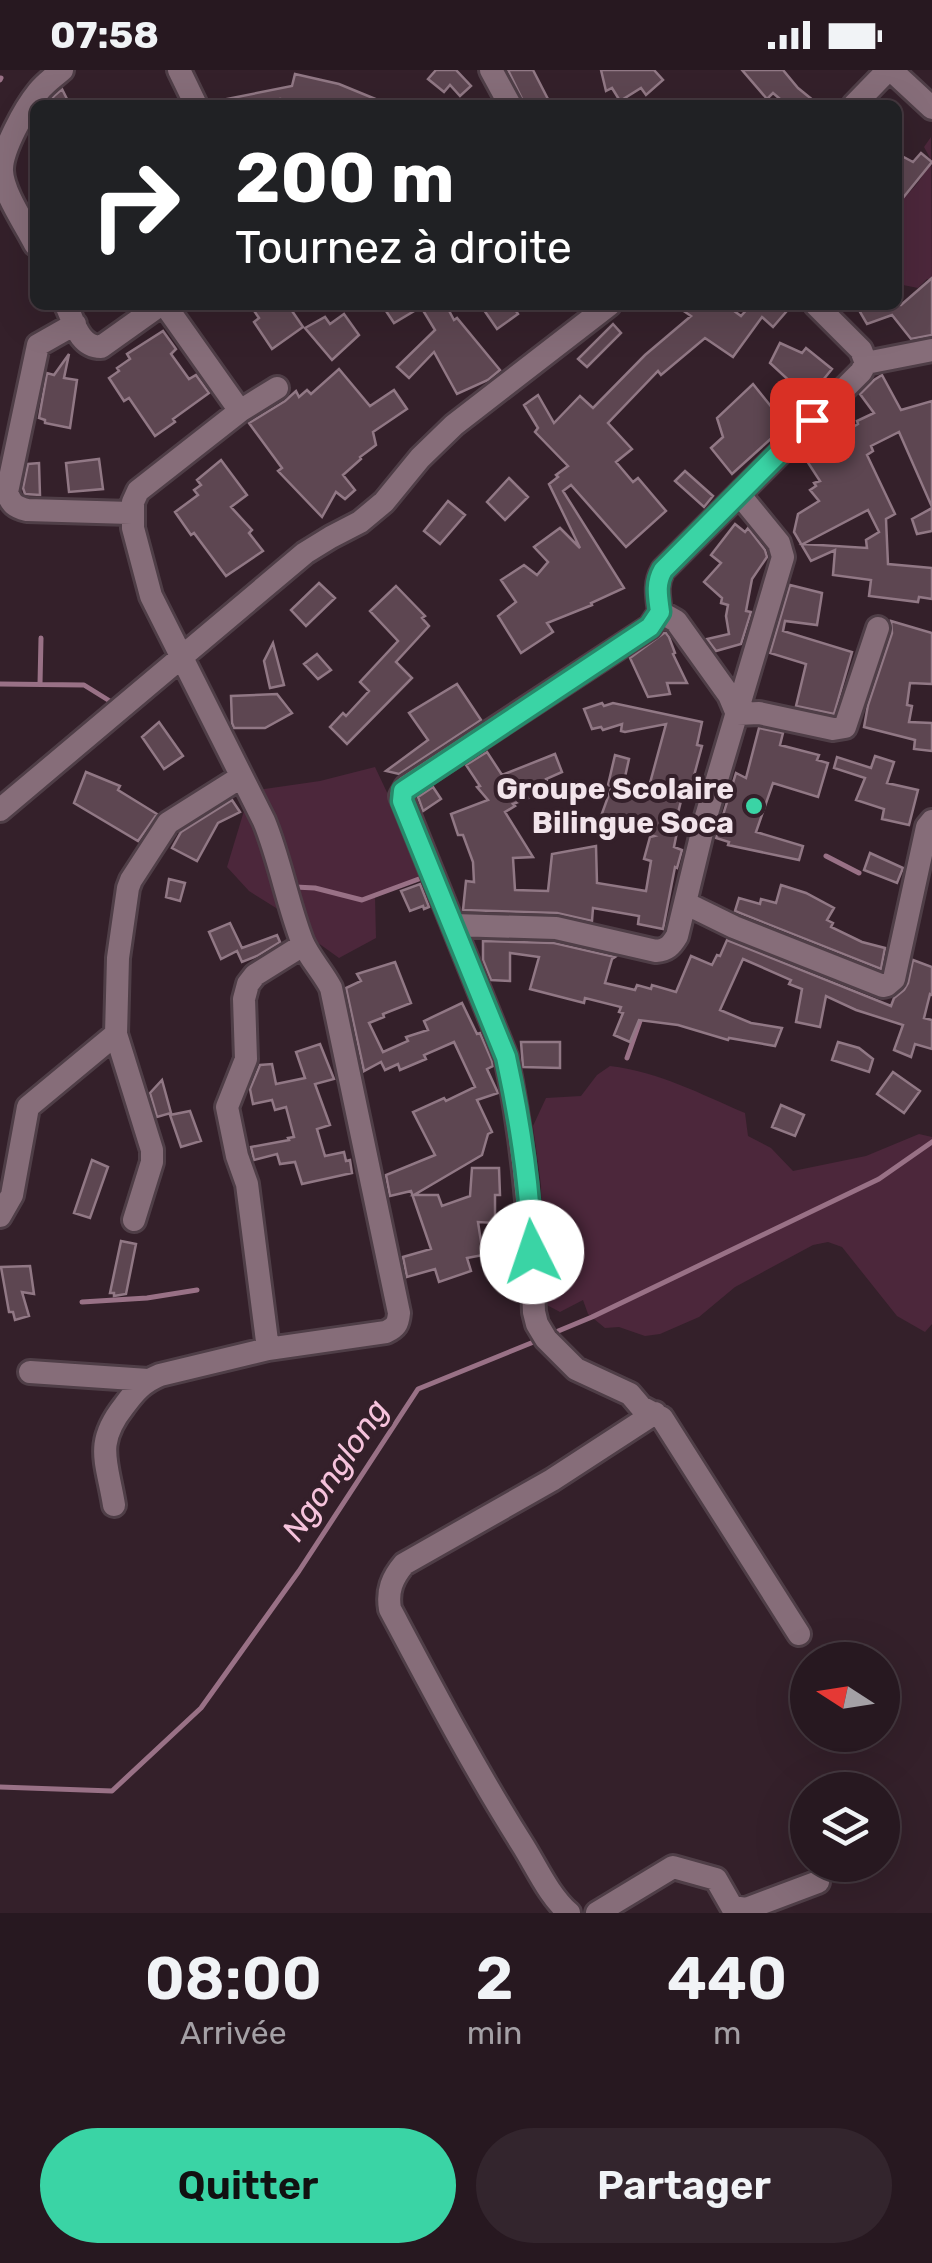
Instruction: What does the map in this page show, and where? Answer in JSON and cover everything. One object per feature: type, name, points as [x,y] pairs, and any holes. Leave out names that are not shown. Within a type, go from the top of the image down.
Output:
[{"type":"street","points":[[33,100],[62,70]]},
{"type":"street","points":[[180,70],[194,100]]},
{"type":"street","points":[[491,70],[507,100]]},
{"type":"street","points":[[859,100],[890,70],[932,108]]},
{"type":"street","points":[[30,105],[7,146],[2,170],[4,184],[30,234]]},
{"type":"street","points":[[131,513],[27,510],[16,508],[7,492],[38,345],[70,314],[83,341],[94,348],[156,310]]},
{"type":"street","points":[[167,310],[240,411]]},
{"type":"street","points":[[0,810],[305,553],[360,522],[384,502],[454,425],[603,310]]},
{"type":"street","points":[[799,1634],[662,1418],[630,1394],[576,1369],[537,1324],[531,1222],[506,1057],[402,801],[403,791],[650,627],[660,612],[657,588],[663,570],[862,372],[866,362],[861,350],[821,310]]},
{"type":"street","points":[[866,362],[932,350]]},
{"type":"street","points":[[114,1505],[104,1446],[106,1433],[148,1380],[268,1349],[386,1332],[398,1322],[331,988],[303,945],[274,847],[145,579],[131,513],[138,491],[240,411],[277,388]]},
{"type":"street","points":[[454,924],[556,928],[656,951],[672,946],[678,936],[704,820],[782,557],[779,544],[739,494]]},
{"type":"street","points":[[660,612],[676,622],[729,695],[737,714]]},
{"type":"street","points":[[737,714],[759,713],[833,729],[845,727],[878,628]]},
{"type":"street","points":[[134,1220],[152,1150],[116,1034],[118,958],[130,880],[168,823],[241,777]]},
{"type":"street","points":[[685,904],[887,986],[894,979],[927,826],[932,820]]},
{"type":"street","points":[[268,1349],[248,1184],[227,1107],[247,1054],[244,999],[248,984],[255,975],[303,945]]},
{"type":"street","points":[[0,1216],[12,1195],[28,1108],[116,1034]]},
{"type":"street","points":[[30,1372],[148,1380]]},
{"type":"street","points":[[567,1912],[505,1818],[424,1672],[390,1609],[390,1585],[404,1564],[552,1480],[655,1413]]},
{"type":"street","points":[[612,1910],[673,1867],[716,1879],[732,1908],[746,1909],[818,1882]]},
{"type":"shaded area","points":[[931,137],[932,279],[918,288],[902,286],[902,199],[925,171],[930,158],[924,147]]},
{"type":"shaded area","points":[[375,767],[426,875],[375,896],[376,938],[339,958],[307,935],[297,921],[249,891],[227,867],[250,791],[320,781]]},
{"type":"shaded area","points":[[610,1066],[663,1078],[745,1113],[748,1136],[771,1148],[793,1171],[866,1156],[919,1134],[932,1137],[932,1324],[925,1332],[897,1316],[842,1247],[828,1242],[813,1245],[735,1287],[699,1317],[660,1334],[645,1336],[619,1327],[605,1328],[588,1314],[583,1300],[560,1312],[543,1303],[541,1185],[533,1126],[546,1098],[581,1096],[597,1075]]},
{"type":"building","points":[[436,70],[456,70],[471,86],[460,96],[450,85],[444,92],[428,79]]},
{"type":"building","points":[[508,70],[533,70],[548,100],[523,100]]},
{"type":"building","points":[[601,70],[654,70],[663,80],[646,95],[641,88],[622,100],[612,88],[606,91]]},
{"type":"building","points":[[742,70],[783,70],[813,100],[781,100],[773,93],[767,99]]},
{"type":"building","points":[[295,74],[339,84],[378,100],[227,100],[292,86]]},
{"type":"building","points":[[62,89],[68,100],[51,100]]},
{"type":"building","points":[[921,153],[932,162],[902,199],[902,156],[913,162]]},
{"type":"building","points":[[932,278],[932,335],[911,339],[892,315],[867,324],[859,310],[902,310],[902,304]]},
{"type":"building","points":[[253,310],[291,310],[303,327],[272,349],[254,322],[259,318]]},
{"type":"building","points":[[385,310],[416,310],[394,323]]},
{"type":"building","points":[[423,310],[449,310],[500,370],[457,394],[434,352],[409,378],[397,367],[435,330]]},
{"type":"building","points":[[484,310],[515,310],[518,314],[497,329]]},
{"type":"building","points":[[682,310],[733,310],[741,316],[746,310],[788,310],[773,327],[762,317],[733,357],[705,338],[661,375],[658,371],[608,423],[632,449],[616,462],[633,482],[638,478],[666,511],[626,547],[571,485],[563,491],[624,588],[547,623],[553,632],[521,653],[498,616],[516,602],[501,580],[524,565],[537,575],[548,562],[534,547],[560,528],[580,548],[549,484],[568,466],[535,432],[538,428],[524,405],[538,395],[554,423],[580,396],[593,408],[645,355],[691,316]]},
{"type":"building","points":[[344,314],[359,335],[332,360],[305,328],[325,317],[330,324]]},
{"type":"building","points":[[613,324],[621,333],[587,367],[578,359]]},
{"type":"building","points":[[163,331],[176,349],[171,354],[189,379],[196,375],[209,393],[155,436],[129,398],[124,401],[109,378],[130,359],[127,354]]},
{"type":"building","points":[[780,343],[802,353],[806,348],[832,369],[823,380],[828,384],[808,403],[807,397],[770,363]]},
{"type":"building","points":[[69,354],[64,378],[77,380],[70,428],[39,418],[47,373],[54,375]]},
{"type":"building","points":[[339,369],[370,406],[394,390],[407,409],[373,432],[376,445],[343,475],[355,490],[345,499],[336,492],[322,517],[278,471],[282,468],[249,423],[296,391],[299,397],[307,390],[311,394]]},
{"type":"building","points":[[882,375],[901,410],[932,401],[932,507],[899,432],[871,446],[873,451],[867,455],[895,514],[886,519],[888,564],[932,568],[932,599],[919,597],[918,602],[869,596],[871,580],[833,575],[835,550],[811,561],[794,532],[798,514],[819,501],[810,490],[820,481],[807,461],[831,444],[828,439],[874,413],[860,394]],"holes":[[[868,510],[879,532],[866,540],[867,548],[803,544]]]},
{"type":"building","points":[[753,384],[786,425],[732,474],[711,448],[723,437],[717,418]]},
{"type":"building","points":[[99,459],[103,489],[69,492],[66,463]]},
{"type":"building","points":[[221,460],[247,495],[231,507],[252,530],[249,533],[263,551],[226,576],[175,512],[198,495],[194,490],[201,485],[197,480]]},
{"type":"building","points":[[39,463],[40,495],[25,494],[28,464]]},
{"type":"building","points":[[685,471],[713,496],[704,507],[675,481]]},
{"type":"building","points":[[509,478],[528,497],[505,520],[487,502]]},
{"type":"building","points":[[448,501],[465,515],[440,544],[424,531]]},
{"type":"building","points":[[932,508],[932,531],[917,534],[912,519]]},
{"type":"building","points":[[735,524],[745,532],[748,528],[767,557],[752,579],[746,611],[751,612],[741,644],[716,651],[707,639],[729,634],[728,605],[721,603],[722,598],[704,582],[721,563],[711,555]]},
{"type":"building","points":[[319,583],[335,598],[306,626],[291,610]]},
{"type":"building","points":[[790,585],[822,593],[821,600],[817,625],[785,621],[783,631],[852,652],[834,714],[796,706],[806,664],[770,653]]},
{"type":"building","points":[[396,586],[425,616],[422,618],[429,626],[396,662],[412,678],[347,744],[330,727],[369,691],[360,682],[398,641],[370,611]]},
{"type":"building","points":[[891,621],[932,633],[932,684],[910,683],[907,705],[912,706],[909,722],[932,723],[932,751],[914,749],[915,740],[864,727],[892,633]]},
{"type":"building","points":[[664,633],[687,683],[667,683],[670,694],[648,697],[630,658]]},
{"type":"building","points":[[273,643],[284,685],[270,688],[264,661]]},
{"type":"building","points":[[317,654],[331,670],[318,679],[304,664]]},
{"type":"building","points":[[457,684],[481,720],[399,774],[386,771],[428,740],[409,713]]},
{"type":"building","points":[[277,694],[292,713],[265,728],[234,728],[231,696]]},
{"type":"building","points":[[602,703],[702,722],[697,745],[702,746],[688,798],[682,797],[676,821],[679,822],[674,847],[682,850],[663,929],[638,924],[639,916],[593,908],[592,921],[557,913],[463,910],[466,881],[474,882],[473,862],[451,814],[488,800],[466,765],[487,752],[502,775],[555,754],[562,772],[546,779],[548,783],[525,792],[528,798],[505,812],[533,857],[513,858],[515,890],[548,891],[552,854],[596,846],[597,883],[646,891],[651,861],[644,859],[650,837],[654,836],[600,819],[612,786],[608,785],[615,755],[629,759],[623,786],[647,794],[666,724],[625,732],[621,731],[622,724],[592,729],[584,709]]},
{"type":"building","points":[[159,722],[183,756],[164,769],[142,737]]},
{"type":"building","points":[[759,728],[783,733],[780,745],[819,755],[817,760],[828,763],[818,797],[773,783],[756,832],[803,846],[799,860],[728,845],[729,842],[716,838],[736,773],[746,778]]},
{"type":"building","points":[[875,756],[894,762],[887,783],[918,790],[909,825],[882,819],[884,809],[856,800],[865,778],[834,768],[837,757],[871,768]]},
{"type":"building","points":[[86,772],[120,786],[118,790],[157,814],[138,841],[74,803]]},
{"type":"building","points":[[433,787],[441,799],[423,811],[418,797]]},
{"type":"building","points":[[232,800],[240,812],[218,823],[197,861],[172,848],[181,832]]},
{"type":"building","points":[[870,853],[903,868],[897,883],[864,870]]},
{"type":"building","points":[[169,879],[185,883],[180,901],[166,897]]},
{"type":"building","points":[[420,884],[429,907],[410,911],[401,891]]},
{"type":"building","points":[[781,885],[834,908],[827,920],[833,923],[831,927],[885,948],[881,969],[735,911],[739,898],[760,904],[761,899],[776,903]]},
{"type":"building","points":[[230,923],[242,948],[277,935],[280,942],[242,962],[237,951],[221,959],[209,932]]},
{"type":"building","points":[[727,940],[891,1006],[908,983],[913,960],[932,967],[932,995],[924,1018],[932,1020],[932,1049],[915,1044],[911,1057],[894,1050],[903,1025],[826,996],[820,1027],[796,1022],[802,989],[789,984],[791,980],[743,959],[720,1010],[751,1023],[782,1028],[775,1046],[639,1020],[630,1042],[614,1035],[623,1013],[619,1012],[621,1007],[585,998],[584,1003],[530,989],[539,957],[510,953],[510,981],[491,980],[483,960],[483,941],[554,943],[615,957],[605,983],[635,990],[637,985],[651,989],[652,985],[676,992],[691,956],[712,965]]},
{"type":"building","points":[[395,962],[411,1003],[369,1023],[383,1052],[408,1041],[406,1037],[428,1030],[424,1021],[462,1003],[492,1061],[493,1066],[487,1069],[498,1093],[477,1100],[492,1132],[482,1155],[414,1195],[438,1195],[442,1206],[470,1196],[472,1168],[499,1168],[495,1223],[478,1222],[483,1255],[467,1258],[471,1271],[439,1282],[435,1269],[407,1277],[403,1257],[431,1249],[411,1191],[390,1196],[386,1175],[435,1155],[413,1112],[475,1087],[454,1042],[400,1070],[398,1064],[385,1070],[381,1062],[364,1071],[346,988],[361,981],[357,974]]},
{"type":"building","points":[[521,1042],[560,1042],[560,1068],[523,1067]]},
{"type":"building","points":[[838,1042],[859,1048],[873,1059],[869,1072],[832,1060]]},
{"type":"building","points":[[320,1044],[334,1079],[315,1084],[330,1125],[317,1129],[325,1156],[344,1152],[352,1173],[302,1184],[295,1162],[280,1164],[277,1154],[254,1160],[251,1147],[294,1137],[286,1107],[275,1110],[272,1100],[253,1104],[250,1089],[260,1065],[272,1064],[276,1084],[305,1078],[296,1052]]},
{"type":"building","points":[[893,1072],[920,1091],[904,1113],[877,1094]]},
{"type":"building","points":[[162,1080],[171,1113],[157,1117],[150,1093]]},
{"type":"building","points":[[781,1105],[804,1115],[795,1136],[772,1127]]},
{"type":"building","points":[[190,1111],[201,1141],[181,1147],[170,1115]]},
{"type":"building","points":[[92,1160],[108,1167],[90,1218],[74,1213]]},
{"type":"building","points":[[121,1241],[136,1244],[126,1294],[114,1296],[110,1293]]},
{"type":"building","points":[[30,1266],[34,1294],[22,1292],[29,1316],[15,1320],[13,1312],[9,1312],[1,1267]]},
{"type":"waterway","points":[[40,684],[41,638]]},
{"type":"waterway","points":[[0,684],[84,685],[113,703]]},
{"type":"waterway","points":[[826,856],[859,873]]},
{"type":"waterway","points":[[295,887],[362,900],[427,876]]},
{"type":"waterway","points":[[627,1058],[640,1021]]},
{"type":"waterway","name":"Ngonglong","points":[[551,1334],[879,1179],[932,1142]]},
{"type":"waterway","points":[[82,1302],[197,1290]]},
{"type":"waterway","name":"Ngonglong","points":[[0,1787],[112,1791],[201,1708],[299,1571],[418,1389],[541,1339]]},
{"type":"place","name":"Groupe Scolaire Bilingue Soca","points":[[754,806]]},
{"type":"route","points":[[532,1252],[515,1098],[506,1057],[401,796],[406,787],[650,627],[660,612],[657,588],[663,570],[812,420]]}]
